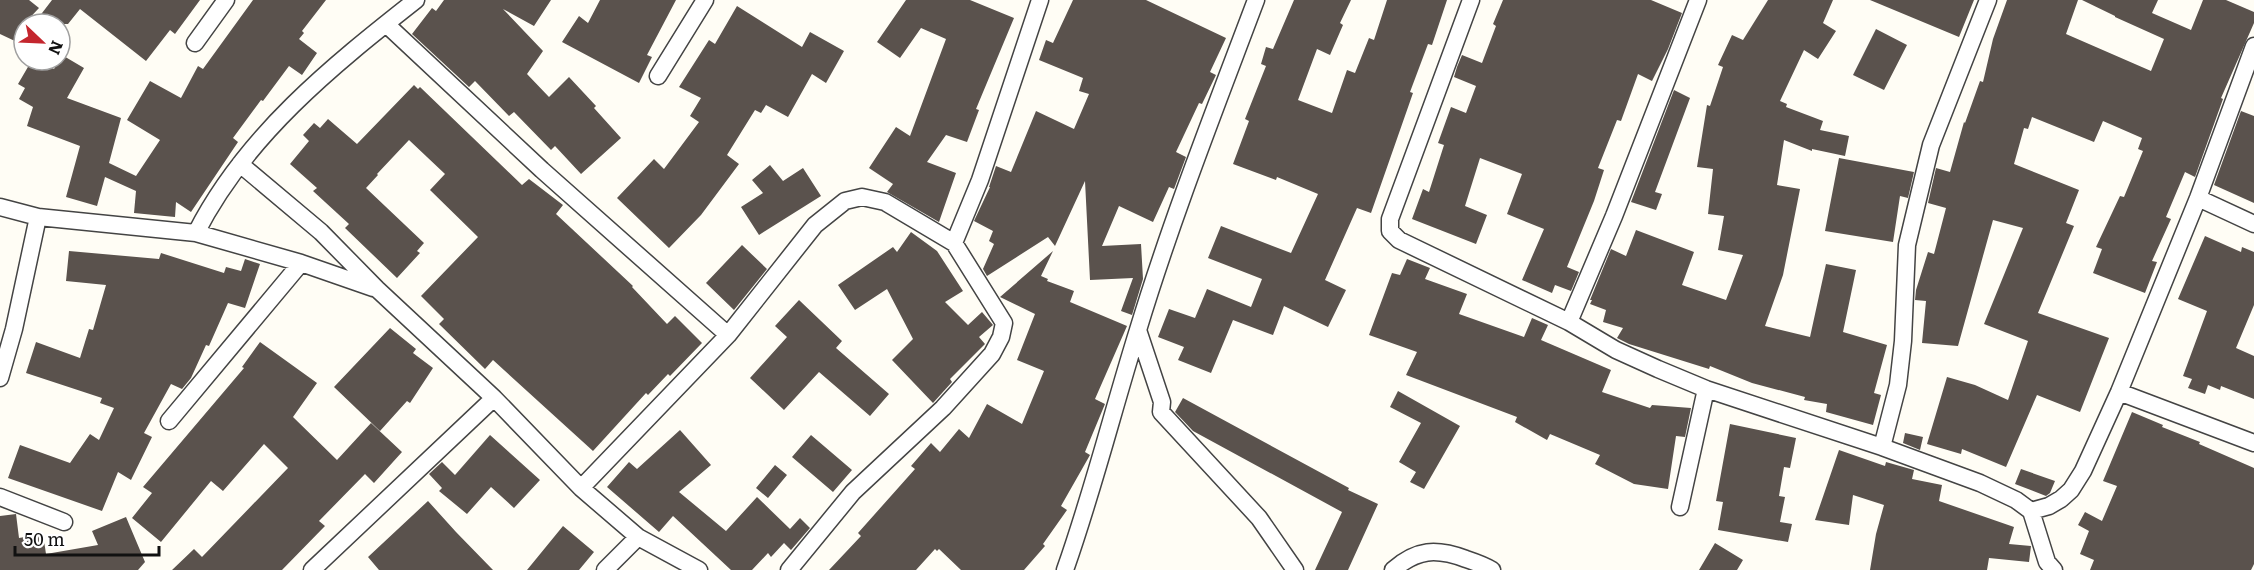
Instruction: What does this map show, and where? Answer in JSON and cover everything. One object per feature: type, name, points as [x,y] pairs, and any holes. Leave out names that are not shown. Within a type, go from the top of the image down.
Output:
[{"type":"street","points":[[195,43],[226,0]]},
{"type":"street","points":[[196,233],[211,204],[240,164],[275,123],[317,81],[416,0]]},
{"type":"street","points":[[658,76],[705,0]]},
{"type":"street","points":[[954,243],[980,180],[1040,0]]},
{"type":"street","points":[[1065,570],[1086,510],[1138,329],[1189,179],[1256,0]]},
{"type":"street","points":[[1471,0],[1390,219],[1390,231],[1399,240],[1569,322],[1616,350],[1706,389],[1882,447],[1980,483],[2016,500],[2031,511],[2048,567]]},
{"type":"street","points":[[1569,322],[1614,216],[1698,0]]},
{"type":"street","points":[[1882,447],[1898,385],[1903,341],[1906,245],[1931,145],[1988,0]]},
{"type":"street","points":[[386,24],[542,170],[728,335]]},
{"type":"street","points":[[2031,511],[2049,506],[2061,499],[2071,490],[2083,471],[2119,392],[2198,198],[2254,46]]},
{"type":"street","points":[[240,164],[321,232],[376,289],[494,398],[581,488],[638,537],[699,570]]},
{"type":"street","points":[[581,488],[728,335],[815,225],[845,201],[862,197],[885,202],[954,243],[1004,323],[1001,337],[992,354],[942,408],[853,492],[789,570]]},
{"type":"street","points":[[2198,198],[2254,224]]},
{"type":"street","points":[[0,207],[39,217],[196,233],[301,263],[376,289]]},
{"type":"street","points":[[0,378],[14,328],[39,217]]},
{"type":"street","points":[[169,421],[301,263]]},
{"type":"street","points":[[1138,329],[1162,402],[1161,412],[1259,518],[1295,570]]},
{"type":"street","points":[[1680,507],[1706,389]]},
{"type":"street","points":[[2119,392],[2254,442]]},
{"type":"street","points":[[312,570],[494,398]]},
{"type":"street","points":[[0,497],[64,522]]},
{"type":"street","points":[[605,570],[638,537]]},
{"type":"street","points":[[1393,570],[1406,559],[1428,551],[1449,553],[1492,570]]},
{"type":"building","points":[[0,0],[29,0],[39,8],[35,12],[12,12],[12,40],[0,34]]},
{"type":"building","points":[[52,0],[200,0],[175,34],[170,30],[146,61],[80,9],[72,19],[72,12],[43,12]]},
{"type":"building","points":[[253,0],[326,0],[302,31],[304,33],[299,39],[317,53],[302,75],[289,66],[263,101],[261,100],[233,138],[238,142],[191,212],[176,202],[175,217],[134,213],[136,191],[105,177],[97,206],[66,197],[80,146],[27,126],[33,107],[19,99],[25,88],[18,84],[25,72],[72,72],[72,61],[84,68],[67,98],[121,118],[109,163],[136,176],[160,140],[127,120],[150,81],[181,98],[198,66],[203,69]]},
{"type":"building","points":[[444,0],[551,0],[534,26],[503,9],[543,51],[527,74],[549,97],[569,77],[621,138],[581,174],[555,146],[551,150],[514,112],[509,116],[475,81],[469,87],[412,34],[432,8],[436,11]]},
{"type":"building","points":[[600,0],[676,0],[647,55],[652,57],[639,83],[562,42],[579,16],[588,23]]},
{"type":"building","points":[[906,0],[970,0],[1014,18],[976,109],[979,110],[967,142],[946,135],[927,162],[956,173],[939,222],[887,192],[893,184],[869,168],[896,127],[910,136],[946,39],[921,28],[900,58],[877,42]]},
{"type":"building","points":[[1073,0],[1146,0],[1226,38],[1210,72],[1216,75],[1202,104],[1199,103],[1176,152],[1186,157],[1174,189],[1169,187],[1153,222],[1119,206],[1102,246],[1141,244],[1143,279],[1132,315],[1121,311],[1133,278],[1090,280],[1085,181],[1055,246],[1048,237],[987,276],[983,269],[994,244],[989,241],[993,231],[974,221],[990,187],[996,166],[1011,172],[1036,111],[1074,129],[1089,94],[1079,91],[1083,78],[1039,60],[1046,40],[1053,43]]},
{"type":"building","points":[[1294,0],[1351,0],[1340,23],[1343,25],[1330,55],[1317,49],[1298,100],[1332,113],[1347,70],[1355,73],[1369,38],[1374,40],[1387,0],[1447,0],[1432,45],[1428,44],[1410,92],[1413,93],[1371,213],[1357,208],[1325,280],[1346,290],[1328,327],[1284,306],[1273,335],[1233,320],[1211,373],[1178,360],[1184,347],[1158,337],[1169,309],[1195,318],[1207,289],[1251,307],[1262,279],[1208,258],[1221,226],[1291,253],[1318,194],[1277,177],[1276,180],[1233,164],[1249,121],[1245,119],[1266,66],[1261,64],[1266,47],[1273,49]]},
{"type":"building","points":[[1503,0],[1651,0],[1682,13],[1652,81],[1638,74],[1621,121],[1617,120],[1598,168],[1604,170],[1594,201],[1567,267],[1579,272],[1571,291],[1555,285],[1552,293],[1522,280],[1544,229],[1507,214],[1522,174],[1480,158],[1465,206],[1487,215],[1476,244],[1412,219],[1423,189],[1429,192],[1444,145],[1438,143],[1451,107],[1466,113],[1476,86],[1454,77],[1457,67],[1462,55],[1482,63],[1496,26],[1493,24]]},
{"type":"building","points":[[1768,0],[1833,0],[1823,23],[1836,31],[1818,59],[1804,50],[1780,101],[1787,104],[1786,107],[1823,121],[1820,130],[1849,136],[1845,156],[1812,149],[1812,151],[1784,140],[1777,185],[1800,189],[1783,275],[1765,326],[1810,337],[1826,264],[1856,270],[1843,332],[1887,345],[1874,393],[1881,395],[1873,425],[1826,412],[1827,404],[1804,400],[1805,397],[1752,383],[1710,366],[1709,369],[1629,344],[1617,338],[1623,328],[1603,322],[1606,310],[1590,304],[1611,249],[1626,256],[1636,230],[1694,252],[1682,285],[1726,300],[1743,255],[1718,250],[1724,216],[1708,214],[1713,169],[1697,167],[1707,105],[1710,106],[1723,67],[1718,65],[1732,35],[1743,40]]},
{"type":"building","points":[[1870,0],[1974,0],[1959,37]]},
{"type":"building","points":[[2007,0],[2078,0],[2066,34],[2151,71],[2164,39],[2082,0],[2158,0],[2152,13],[2191,30],[2203,0],[2226,0],[2254,12],[2254,23],[2221,98],[2223,99],[2195,177],[2185,172],[2166,217],[2171,219],[2152,261],[2157,262],[2145,293],[2093,273],[2102,249],[2096,247],[2120,196],[2124,197],[2143,151],[2138,149],[2142,138],[2103,121],[2094,142],[2032,117],[2028,129],[2024,128],[2014,164],[2079,190],[2066,223],[2074,226],[2038,313],[2109,338],[2080,412],[2037,395],[2006,467],[1962,449],[1961,454],[1927,444],[1947,377],[1975,385],[2008,400],[2028,341],[1984,324],[2023,228],[1993,220],[1958,346],[1922,343],[1926,301],[1915,300],[1928,252],[1934,254],[1946,208],[1928,203],[1936,168],[1950,172],[1964,122],[1980,81],[1983,82],[1993,39]]},
{"type":"building","points":[[737,6],[802,47],[810,32],[844,51],[826,83],[812,74],[788,117],[766,105],[761,113],[755,110],[727,155],[739,164],[701,215],[669,248],[617,198],[654,159],[664,169],[699,122],[690,116],[701,98],[679,87],[709,40],[715,44]]},
{"type":"building","points":[[1876,29],[1907,45],[1884,90],[1853,75]]},
{"type":"building","points":[[414,85],[418,89],[420,87],[522,185],[529,179],[563,205],[556,214],[633,286],[667,324],[675,316],[702,343],[670,376],[668,374],[648,395],[646,393],[593,451],[493,360],[485,369],[439,324],[444,319],[421,296],[478,237],[430,190],[445,174],[409,140],[366,188],[424,243],[417,251],[420,253],[397,278],[345,228],[349,224],[313,191],[317,188],[290,164],[309,141],[303,135],[314,123],[320,128],[328,119],[357,144]]},
{"type":"building","points":[[1674,90],[1690,98],[1655,192],[1662,194],[1656,210],[1631,202]]},
{"type":"building","points":[[2241,111],[2254,116],[2254,203],[2214,185]]},
{"type":"building","points":[[1839,158],[1914,172],[1908,198],[1900,196],[1893,242],[1825,231]]},
{"type":"building","points":[[770,165],[783,181],[803,168],[821,196],[759,235],[741,207],[763,193],[752,180]]},
{"type":"building","points":[[911,232],[937,251],[963,291],[945,302],[968,325],[982,312],[993,325],[979,337],[985,344],[950,379],[952,382],[933,403],[892,360],[913,339],[887,289],[855,310],[838,285],[893,247],[897,252]]},
{"type":"building","points":[[2205,236],[2241,252],[2242,247],[2254,252],[2254,305],[2236,348],[2254,356],[2254,399],[2221,386],[2220,390],[2208,385],[2205,394],[2188,388],[2192,379],[2183,376],[2207,311],[2178,299]]},
{"type":"building","points":[[742,245],[767,269],[734,310],[706,283]]},
{"type":"building","points":[[69,251],[159,259],[161,253],[224,273],[226,267],[241,271],[245,259],[260,264],[245,308],[228,303],[209,346],[206,345],[191,378],[182,389],[171,384],[144,433],[152,437],[131,480],[118,472],[102,511],[8,478],[20,445],[70,463],[90,434],[99,440],[114,408],[100,403],[102,398],[26,373],[36,342],[80,358],[89,329],[93,330],[106,285],[66,281]]},
{"type":"building","points":[[1053,251],[1041,276],[1048,279],[1047,281],[1074,291],[1070,302],[1127,326],[1095,399],[1105,404],[1085,452],[1090,455],[1061,506],[1067,510],[1043,544],[1045,546],[1024,570],[961,570],[939,549],[937,551],[935,549],[916,570],[829,570],[861,536],[858,533],[915,469],[911,466],[931,443],[940,452],[959,429],[969,438],[987,404],[1022,424],[1044,371],[1017,360],[1035,314],[1000,297]]},
{"type":"building","points":[[1407,259],[1430,268],[1425,279],[1467,294],[1459,314],[1524,337],[1532,318],[1548,325],[1541,340],[1611,370],[1602,392],[1650,408],[1652,405],[1691,408],[1685,437],[1676,436],[1668,489],[1634,484],[1595,464],[1600,455],[1550,434],[1547,440],[1515,422],[1517,417],[1406,375],[1417,352],[1369,335],[1392,273],[1400,275]]},
{"type":"building","points":[[799,300],[842,341],[836,348],[889,394],[870,416],[819,372],[784,410],[750,378],[787,337],[775,326]]},
{"type":"building","points":[[390,328],[416,349],[413,353],[433,368],[410,403],[407,401],[380,431],[334,387]]},
{"type":"building","points":[[260,342],[317,383],[293,417],[337,460],[371,423],[402,452],[374,483],[365,474],[319,521],[325,526],[282,570],[172,570],[194,549],[202,557],[288,468],[264,444],[223,491],[211,481],[161,542],[132,518],[152,493],[143,487],[244,368],[242,367]]},
{"type":"building","points":[[1398,391],[1460,426],[1424,489],[1410,482],[1416,472],[1399,462],[1421,423],[1390,407]]},
{"type":"building","points":[[1183,398],[1349,488],[1348,490],[1378,504],[1348,570],[1315,570],[1342,512],[1193,431],[1175,412]]},
{"type":"building","points":[[2132,412],[2254,468],[2254,564],[2251,570],[2090,570],[2094,560],[2080,554],[2089,531],[2078,525],[2085,512],[2102,521],[2117,486],[2103,481]]},
{"type":"building","points":[[1730,424],[1796,438],[1790,468],[1784,467],[1779,496],[1785,497],[1780,522],[1792,524],[1788,542],[1718,530],[1723,502],[1716,501]]},
{"type":"building","points":[[680,430],[711,465],[679,492],[726,531],[757,497],[790,529],[800,518],[810,528],[791,550],[784,543],[771,557],[768,553],[752,570],[731,570],[673,516],[659,532],[607,487],[629,462],[637,469]]},
{"type":"building","points":[[1905,433],[1923,437],[1920,450],[1903,443]]},
{"type":"building","points":[[490,435],[540,480],[514,508],[491,487],[467,514],[439,491],[442,488],[429,474],[442,462],[455,475]]},
{"type":"building","points":[[811,435],[852,470],[833,492],[792,457]]},
{"type":"building","points":[[1839,450],[1885,466],[1886,462],[1914,470],[1912,479],[1942,485],[1939,501],[2014,527],[2009,544],[2031,546],[2029,562],[1989,558],[1987,570],[1870,570],[1884,505],[1853,495],[1849,525],[1815,520]]},
{"type":"building","points":[[775,465],[787,475],[768,498],[756,488]]},
{"type":"building","points":[[2021,469],[2055,481],[2050,493],[2046,496],[2015,484]]},
{"type":"building","points":[[428,501],[493,570],[379,570],[368,557]]},
{"type":"building","points":[[16,514],[19,538],[43,534],[46,554],[98,545],[92,531],[126,517],[145,562],[138,570],[0,570],[0,516]]},
{"type":"building","points":[[563,526],[594,552],[579,570],[527,570]]},
{"type":"building","points":[[1715,543],[1743,560],[1737,570],[1699,570]]}]
